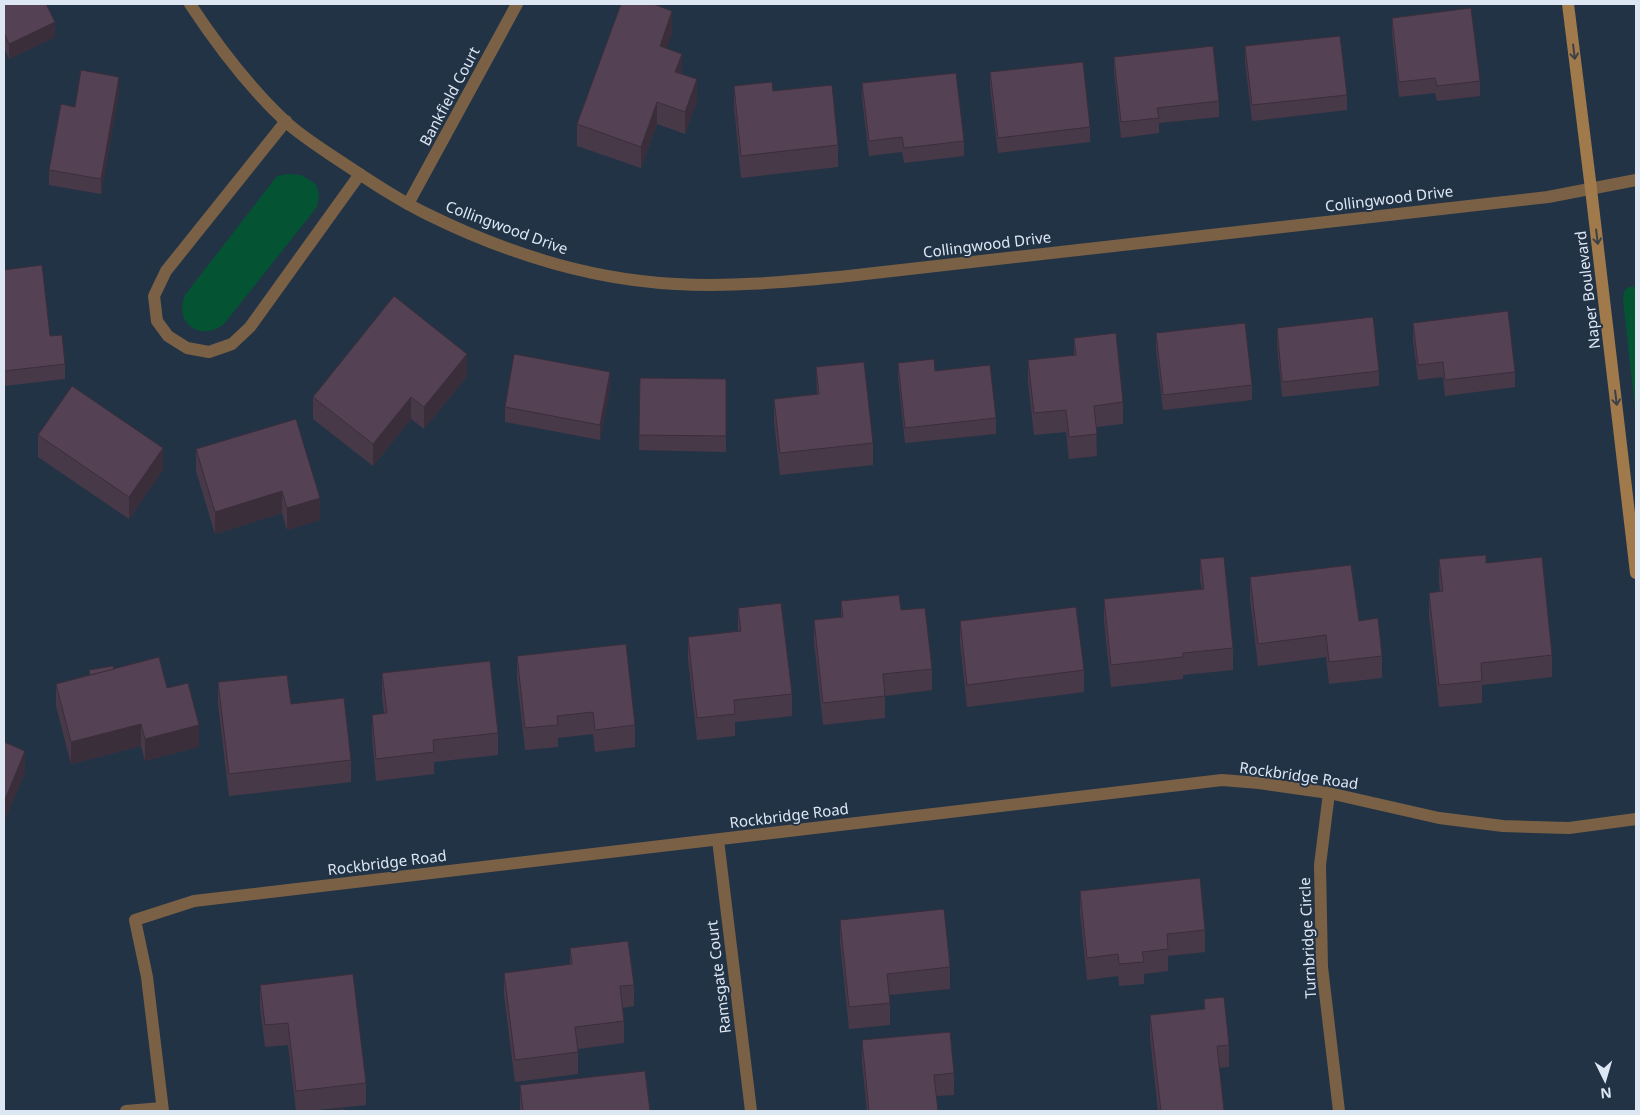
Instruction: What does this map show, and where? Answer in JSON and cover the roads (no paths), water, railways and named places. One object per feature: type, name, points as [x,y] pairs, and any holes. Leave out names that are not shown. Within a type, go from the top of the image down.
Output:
[{"type":"main road","name":"Naper Boulevard","points":[[1568,4],[1592,188],[1636,573]]},
{"type":"street","name":"Collingwood Drive","points":[[190,4],[212,38],[286,121],[360,174],[426,214],[470,234],[573,268],[619,278],[676,284],[758,284],[839,278],[1548,197],[1636,180]]},
{"type":"street","name":"Bankfield Court","points":[[408,204],[517,4]]},
{"type":"street","points":[[286,121],[166,271],[154,296],[157,321],[168,336],[187,348],[209,352],[232,344],[250,327],[360,174]]},
{"type":"street","name":"Rockbridge Road","points":[[162,1110],[147,978],[135,920],[194,901],[1222,780],[1259,782],[1329,792],[1439,818],[1503,826],[1569,828],[1636,819]]},
{"type":"street","name":"Turnbridge Circle","points":[[1329,792],[1320,865],[1322,967],[1339,1111]]},
{"type":"street","name":"Ramsgate Court","points":[[718,840],[751,1111]]},
{"type":"street","points":[[126,1111],[162,1110]]}]
